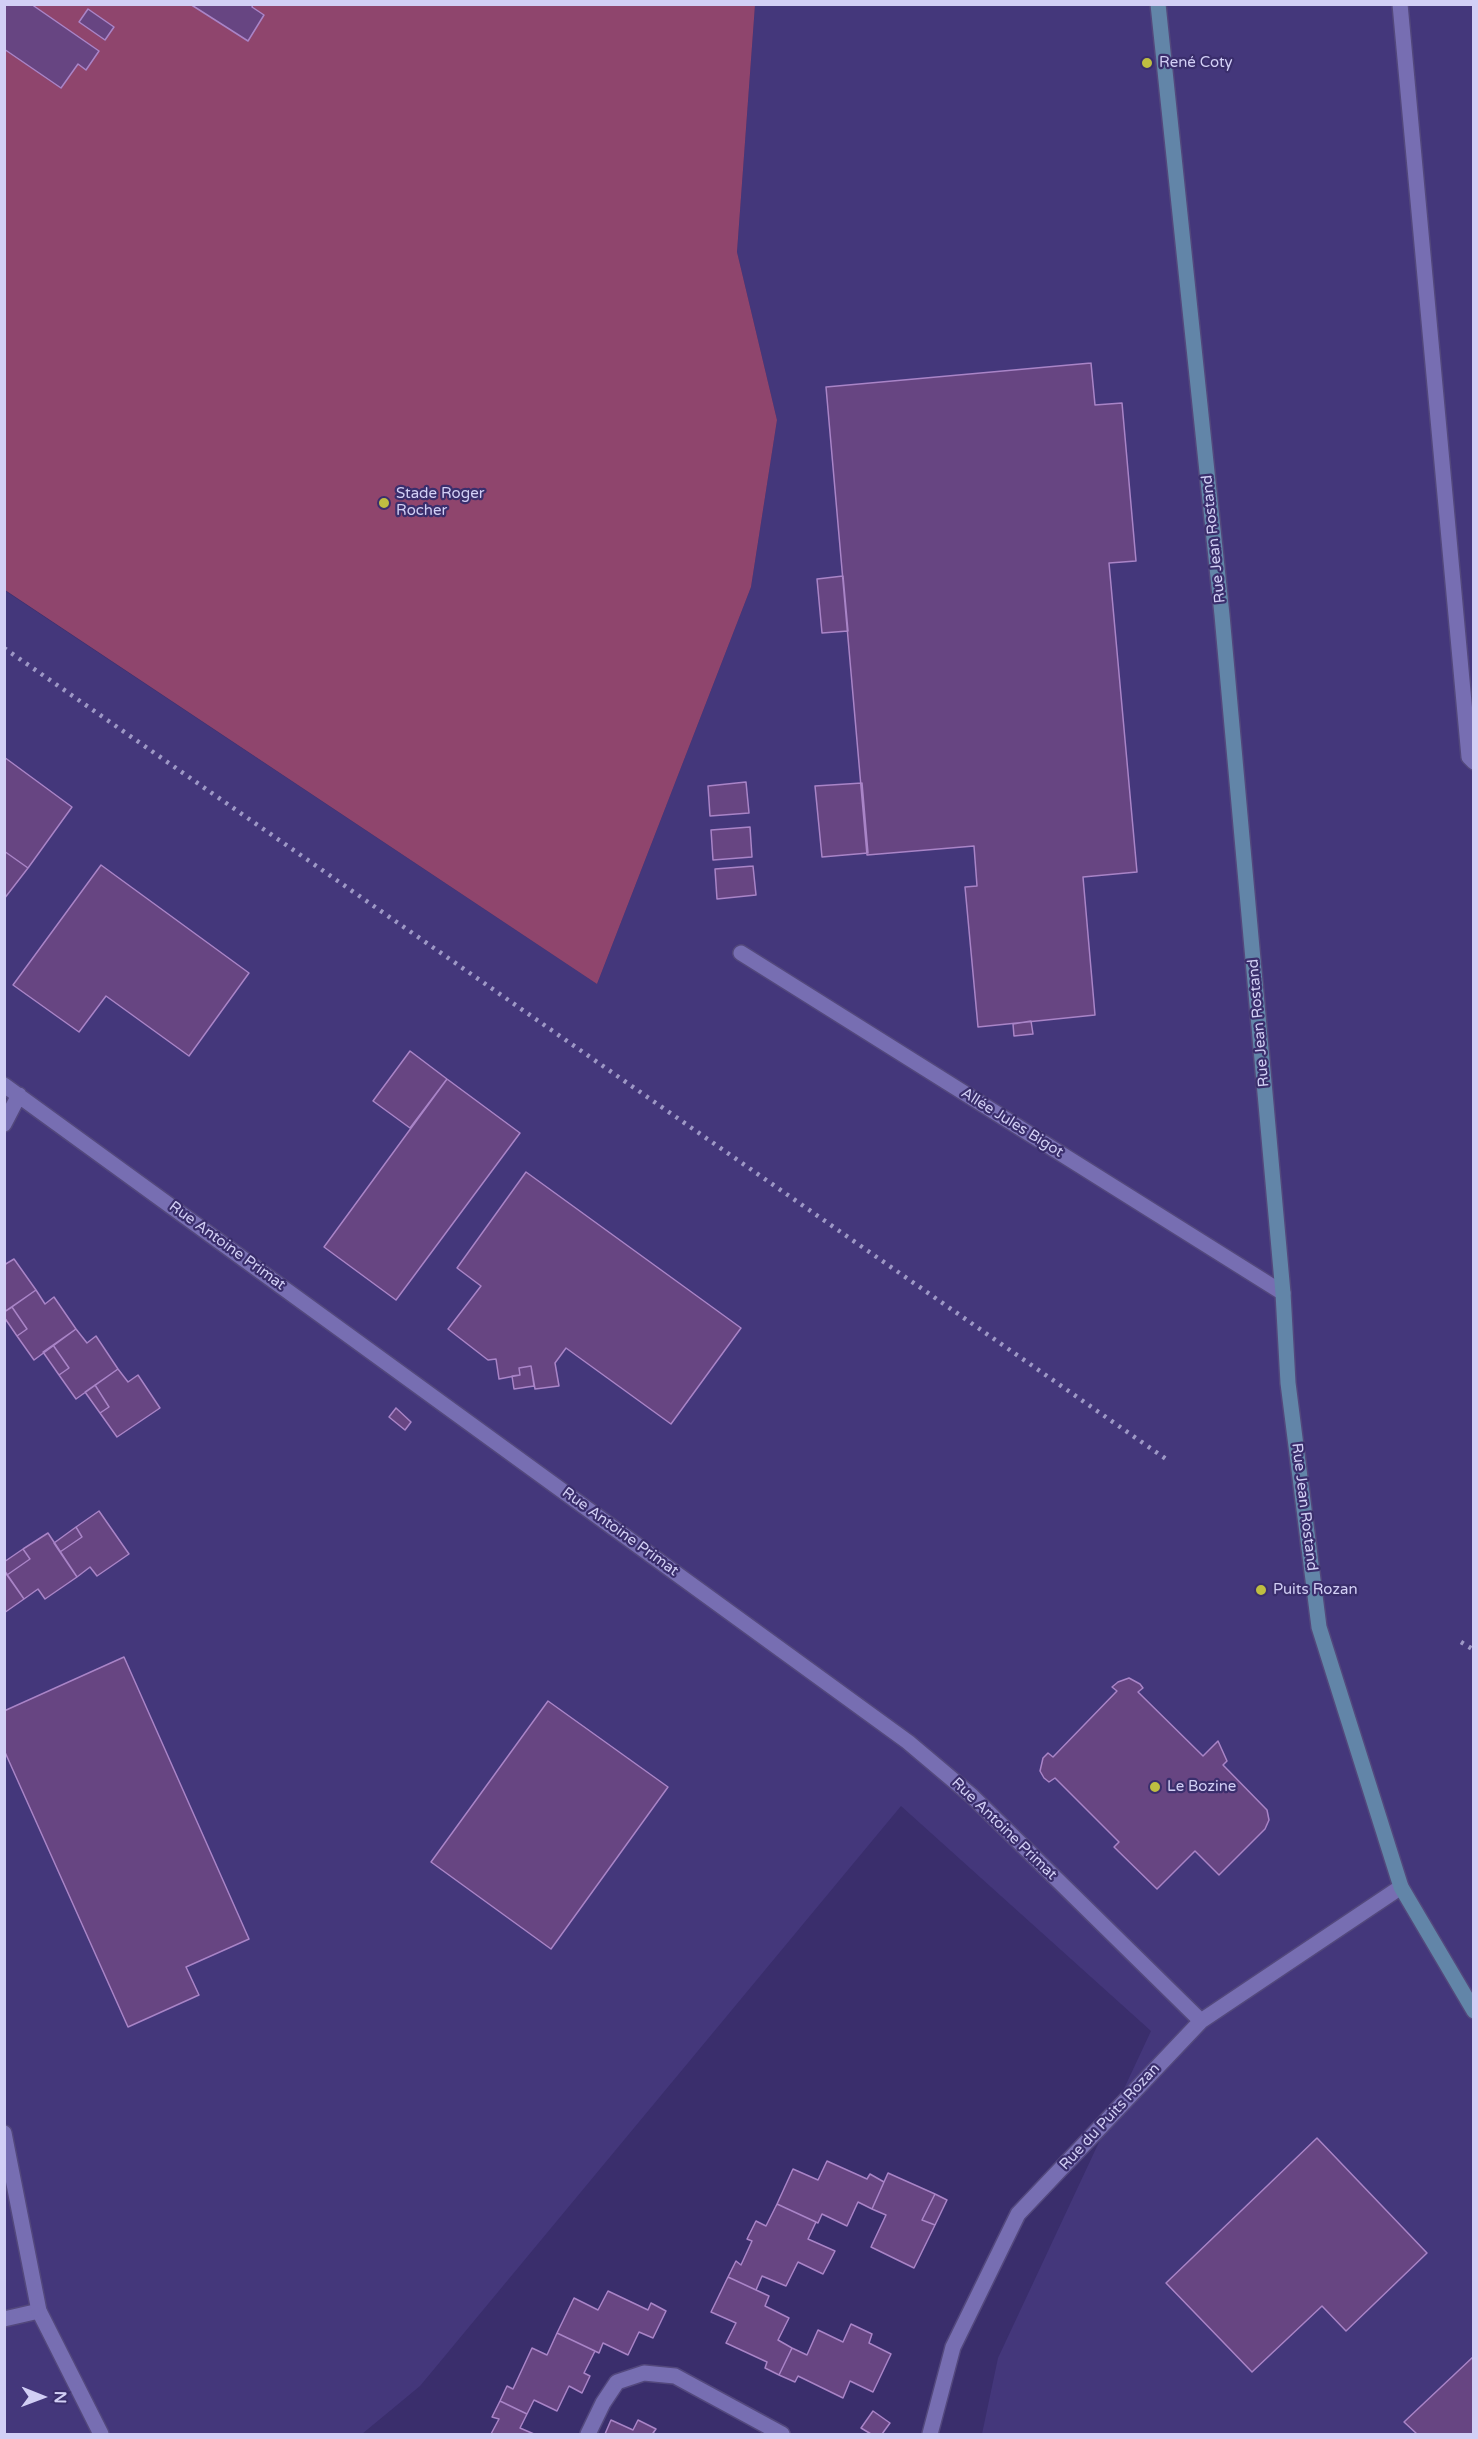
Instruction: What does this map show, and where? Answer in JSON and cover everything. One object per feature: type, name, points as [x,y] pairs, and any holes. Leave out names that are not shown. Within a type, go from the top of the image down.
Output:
[{"type":"main road","name":"Rue Jean Rostand","points":[[1158,4],[1222,615],[1283,1293],[1288,1383],[1319,1627],[1401,1887],[1473,2011]]},
{"type":"street","points":[[1400,4],[1469,757],[1473,762]]},
{"type":"street","name":"Allée Jules Bigot","points":[[741,953],[1283,1293]]},
{"type":"street","name":"Rue Antoine Primat","points":[[4,1085],[908,1742],[972,1796],[1201,2021]]},
{"type":"street","points":[[4,1124],[19,1095]]},
{"type":"street","name":"Rue du Puits Rozan","points":[[930,2434],[953,2347],[1018,2214],[1201,2021],[1401,1887]]},
{"type":"street","points":[[4,2133],[39,2311],[101,2434]]},
{"type":"street","points":[[4,2319],[39,2311]]},
{"type":"street","points":[[588,2434],[603,2403],[617,2382],[644,2373],[675,2376],[782,2434]]},
{"type":"shaded area","name":"Stade Roger Rocher","points":[[5,5],[755,5],[737,252],[777,420],[751,587],[597,984],[5,590]]},
{"type":"shaded area","points":[[755,5],[1473,5],[1473,2434],[982,2434],[998,2358],[1151,2031],[901,1806],[420,2386],[362,2434],[5,2434],[4,590],[597,984],[751,587],[777,420],[737,252]]},
{"type":"building","points":[[4,4],[31,4],[99,51],[86,70],[78,64],[61,88],[4,49]]},
{"type":"building","points":[[190,4],[253,4],[252,7],[264,15],[248,41]]},
{"type":"building","points":[[88,9],[114,27],[105,40],[79,22]]},
{"type":"building","points":[[1091,363],[1095,405],[1122,403],[1136,561],[1109,563],[1137,872],[1083,877],[1095,1015],[978,1027],[965,887],[977,886],[974,846],[867,855],[826,387]]},
{"type":"building","points":[[843,576],[848,631],[822,633],[817,579]]},
{"type":"building","points":[[4,757],[72,807],[28,868],[4,851]]},
{"type":"building","points":[[746,782],[749,813],[710,816],[708,786]]},
{"type":"building","points":[[862,783],[868,853],[822,857],[815,786]]},
{"type":"building","points":[[750,827],[752,857],[713,860],[711,830]]},
{"type":"building","points":[[4,851],[28,868],[4,899]]},
{"type":"building","points":[[101,865],[249,973],[189,1056],[106,996],[79,1032],[13,985]]},
{"type":"building","points":[[753,866],[756,895],[717,899],[715,869]]},
{"type":"building","points":[[1031,1021],[1033,1034],[1014,1036],[1013,1024]]},
{"type":"building","points":[[410,1051],[447,1079],[410,1128],[373,1101]]},
{"type":"building","points":[[447,1079],[520,1133],[396,1300],[324,1247]]},
{"type":"building","points":[[526,1172],[741,1328],[671,1424],[566,1348],[555,1363],[559,1386],[535,1389],[531,1366],[519,1368],[520,1375],[499,1379],[496,1359],[488,1360],[448,1329],[481,1286],[457,1268]]},
{"type":"building","points":[[14,1259],[36,1290],[4,1312],[4,1265]]},
{"type":"building","points":[[36,1290],[45,1304],[54,1297],[76,1329],[34,1360],[17,1336],[27,1329],[12,1307]]},
{"type":"building","points":[[12,1307],[27,1329],[17,1336],[4,1317],[4,1312]]},
{"type":"building","points":[[76,1329],[87,1343],[96,1336],[118,1369],[76,1399],[59,1375],[69,1368],[53,1345]]},
{"type":"building","points":[[53,1345],[69,1368],[59,1375],[43,1352]]},
{"type":"building","points":[[531,1366],[534,1386],[514,1389],[512,1376],[520,1375],[519,1368]]},
{"type":"building","points":[[118,1369],[128,1382],[138,1375],[160,1408],[117,1437],[100,1413],[109,1407],[95,1385]]},
{"type":"building","points":[[95,1385],[109,1407],[100,1413],[85,1392]]},
{"type":"building","points":[[396,1408],[411,1422],[405,1430],[389,1417]]},
{"type":"building","points":[[99,1511],[129,1554],[97,1576],[90,1567],[77,1577],[60,1552],[82,1537],[76,1527]]},
{"type":"building","points":[[76,1527],[82,1537],[60,1552],[54,1543]]},
{"type":"building","points":[[48,1533],[77,1577],[45,1599],[38,1589],[24,1599],[7,1575],[30,1559],[23,1549]]},
{"type":"building","points":[[23,1549],[30,1559],[7,1575],[4,1562]]},
{"type":"building","points":[[4,1570],[24,1599],[4,1613]]},
{"type":"building","points":[[124,1657],[249,1939],[186,1967],[199,1995],[128,2027],[4,1750],[4,1711]]},
{"type":"building","name":"Le Bozine","points":[[1129,1678],[1140,1684],[1143,1688],[1138,1692],[1203,1756],[1218,1741],[1227,1761],[1223,1765],[1267,1810],[1269,1820],[1265,1829],[1219,1875],[1195,1851],[1157,1889],[1114,1847],[1119,1842],[1055,1778],[1049,1782],[1040,1771],[1043,1758],[1048,1753],[1053,1757],[1117,1691],[1112,1687]]},
{"type":"building","points":[[548,1701],[668,1787],[551,1949],[431,1862]]},
{"type":"building","points":[[1317,2138],[1427,2253],[1346,2331],[1322,2306],[1252,2372],[1166,2283]]},
{"type":"building","points":[[827,2161],[867,2179],[870,2174],[884,2182],[872,2209],[858,2202],[847,2226],[822,2214],[818,2223],[777,2204],[793,2169],[818,2180]]},
{"type":"building","points":[[888,2173],[935,2194],[922,2220],[935,2225],[914,2268],[871,2247],[886,2215],[872,2209]]},
{"type":"building","points":[[935,2194],[947,2200],[935,2225],[922,2220]]},
{"type":"building","points":[[777,2204],[816,2222],[808,2239],[835,2251],[823,2274],[798,2262],[786,2286],[762,2276],[756,2290],[728,2277],[736,2261],[741,2265],[752,2241],[747,2239],[756,2221],[766,2226]]},
{"type":"building","points":[[728,2277],[769,2296],[765,2306],[789,2318],[778,2340],[792,2348],[779,2375],[765,2368],[767,2362],[726,2343],[736,2323],[711,2312]]},
{"type":"building","points":[[608,2291],[648,2310],[651,2303],[666,2311],[653,2338],[639,2332],[628,2355],[603,2343],[599,2353],[557,2333],[574,2298],[598,2310]]},
{"type":"building","points":[[851,2324],[872,2334],[869,2343],[891,2354],[873,2392],[850,2381],[843,2398],[798,2376],[795,2382],[779,2375],[792,2348],[807,2355],[818,2330],[843,2342]]},
{"type":"building","points":[[557,2333],[595,2351],[584,2373],[590,2376],[582,2393],[569,2386],[557,2411],[534,2400],[527,2414],[500,2401],[507,2386],[513,2389],[532,2348],[547,2355]]},
{"type":"building","points":[[1474,2356],[1474,2434],[1417,2434],[1404,2422]]},
{"type":"building","points":[[500,2401],[527,2414],[520,2428],[534,2434],[491,2434],[499,2419],[492,2417]]},
{"type":"building","points":[[873,2411],[890,2423],[882,2434],[871,2434],[861,2428]]},
{"type":"building","points":[[611,2420],[633,2430],[638,2420],[656,2429],[653,2433],[655,2434],[605,2434]]},
{"type":"railway","points":[[4,648],[1166,1459]]},
{"type":"railway","points":[[1461,1642],[1474,1650]]},
{"type":"place","name":"René Coty","points":[[1147,63]]},
{"type":"place","name":"Stade Roger Rocher","points":[[384,503]]},
{"type":"place","name":"Puits Rozan","points":[[1261,1590]]},
{"type":"place","name":"Le Bozine","points":[[1155,1787]]}]
